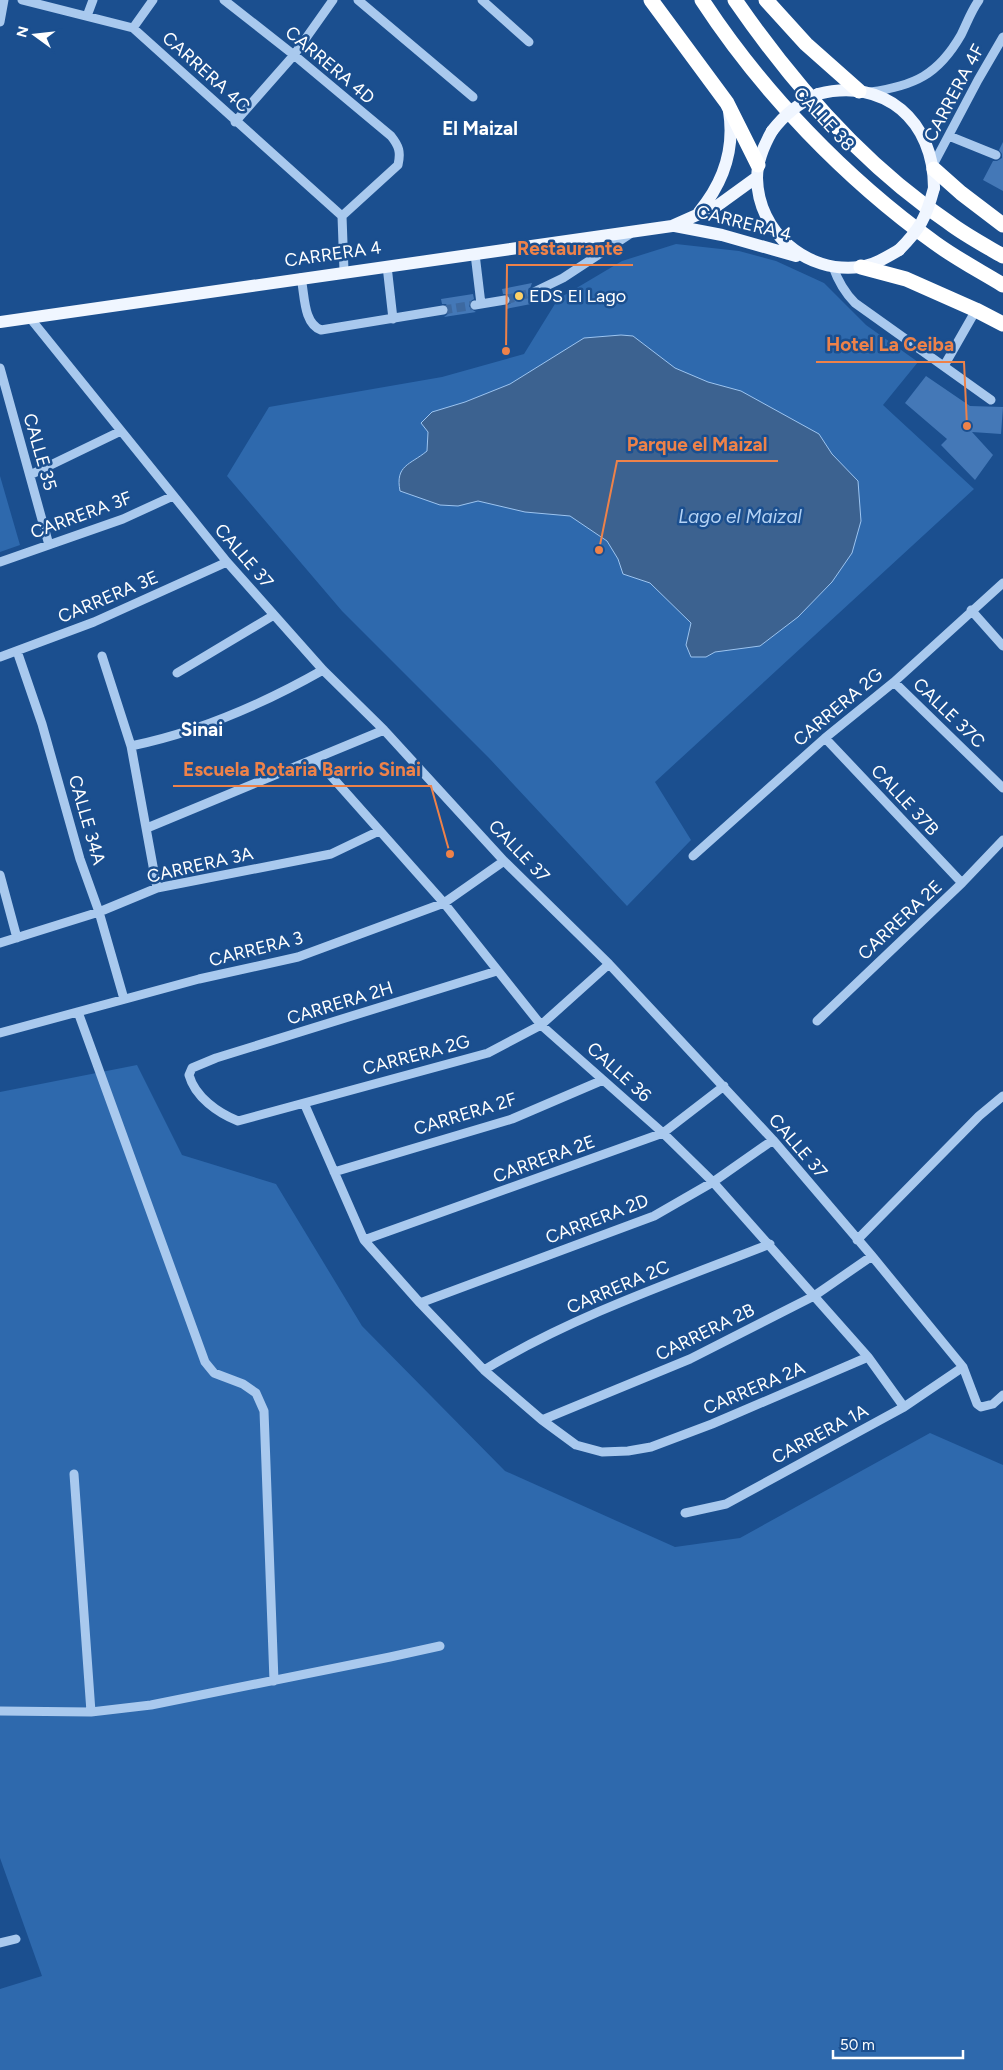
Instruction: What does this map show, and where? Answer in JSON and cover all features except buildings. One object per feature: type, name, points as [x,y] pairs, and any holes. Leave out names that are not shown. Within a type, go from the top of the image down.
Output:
[{"type":"highway","points":[[651,0],[727,103],[758,171]]},
{"type":"highway","name":"CALLE 38","points":[[702,0],[739,52],[802,125],[876,197],[937,244],[1003,285]]},
{"type":"highway","name":"CALLE 38","points":[[736,0],[788,70],[823,111],[875,163],[916,199],[948,223],[1003,256]]},
{"type":"highway","points":[[766,0],[806,44],[863,92]]},
{"type":"highway","points":[[934,167],[961,193],[1003,225]]},
{"type":"highway","points":[[860,267],[906,279],[1003,324]]},
{"type":"main road","points":[[845,90],[863,92],[892,102],[911,119],[926,140],[934,167],[934,188],[928,212],[916,233],[899,250],[880,260],[860,267],[833,267],[807,259],[790,248],[776,234],[759,198],[758,171],[763,147],[784,115],[800,103],[818,94],[845,90]]},
{"type":"main road","points":[[695,217],[719,184],[727,164],[731,137],[727,103]]},
{"type":"main road","name":"CARRERA 4","points":[[0,322],[344,271],[672,226],[695,217],[738,193],[758,171]]},
{"type":"main road","name":"CARRERA 4","points":[[672,226],[722,234],[807,259]]},
{"type":"street","points":[[0,22],[4,0]]},
{"type":"street","name":"CARRERA 4C","points":[[22,0],[133,28],[235,122],[342,216]]},
{"type":"street","points":[[87,16],[93,0]]},
{"type":"street","points":[[133,28],[153,0]]},
{"type":"street","name":"CARRERA 4D","points":[[224,0],[294,55],[391,136],[398,146],[400,155],[398,165],[342,216]]},
{"type":"street","points":[[235,122],[294,55],[333,0]]},
{"type":"street","points":[[358,0],[473,97]]},
{"type":"street","points":[[482,0],[529,42]]},
{"type":"street","name":"CARRERA 4F","points":[[863,92],[893,89],[921,78],[940,65],[960,36],[979,0]]},
{"type":"street","name":"CARRERA 4F","points":[[934,167],[978,80],[1003,37]]},
{"type":"street","points":[[949,136],[996,155]]},
{"type":"street","points":[[342,216],[344,271]]},
{"type":"street","points":[[534,292],[563,278],[634,231]]},
{"type":"street","points":[[475,254],[478,304],[505,300]]},
{"type":"street","points":[[386,266],[394,319]]},
{"type":"street","points":[[833,267],[845,293],[855,303],[991,400]]},
{"type":"street","points":[[302,278],[309,319],[314,327],[322,330],[443,310]]},
{"type":"street","points":[[944,366],[976,310]]},
{"type":"street","name":"CALLE 37","points":[[30,318],[227,562],[274,615],[324,670],[384,730],[504,861],[609,964],[773,1140],[963,1367],[977,1404],[981,1407],[993,1404],[1003,1395]]},
{"type":"street","name":"CALLE 35","points":[[0,368],[49,545]]},
{"type":"street","points":[[30,475],[121,431]]},
{"type":"street","name":"CARRERA 3F","points":[[0,562],[123,519],[173,496]]},
{"type":"street","name":"CARRERA 3E","points":[[0,657],[122,610],[227,562]]},
{"type":"street","name":"CARRERA 2G","points":[[693,856],[825,738],[894,682],[971,610],[1003,583]]},
{"type":"street","points":[[971,610],[1003,646]]},
{"type":"street","points":[[177,673],[274,615]]},
{"type":"street","name":"CALLE 34A","points":[[17,651],[42,724],[80,859],[99,912],[124,999]]},
{"type":"street","points":[[102,656],[131,746],[157,888]]},
{"type":"street","points":[[131,746],[216,722],[280,694],[324,670]]},
{"type":"street","name":"CALLE 37C","points":[[894,682],[1003,788]]},
{"type":"street","points":[[147,828],[384,730]]},
{"type":"street","name":"CALLE 37B","points":[[825,738],[962,883]]},
{"type":"street","name":"CALLE 36","points":[[316,759],[444,903],[541,1025],[663,1134],[713,1182],[770,1244],[868,1357],[904,1407]]},
{"type":"street","name":"CARRERA 3A","points":[[0,943],[99,912],[157,888],[331,854],[379,831]]},
{"type":"street","name":"CARRERA 2E","points":[[817,1021],[962,883],[1003,840]]},
{"type":"street","name":"CARRERA 3","points":[[0,1033],[124,999],[298,957],[444,903],[504,861]]},
{"type":"street","points":[[0,875],[17,938]]},
{"type":"street","name":"CARRERA 2G","points":[[210,1106],[238,1121],[488,1052],[541,1025],[609,964]]},
{"type":"street","name":"CARRERA 2H","points":[[210,1106],[190,1081],[189,1075],[192,1068],[224,1056],[497,971]]},
{"type":"street","points":[[78,1012],[205,1362],[214,1373],[243,1384],[256,1393],[264,1411],[274,1681]]},
{"type":"street","name":"CARRERA 2F","points":[[334,1172],[512,1119],[603,1080]]},
{"type":"street","name":"CARRERA 2E","points":[[364,1240],[663,1134],[724,1086]]},
{"type":"street","points":[[857,1240],[979,1116],[1003,1096]]},
{"type":"street","name":"CARRERA 2A","points":[[304,1103],[364,1240],[420,1303],[484,1370],[542,1420],[576,1445],[602,1452],[628,1451],[651,1447],[712,1424],[868,1357]]},
{"type":"street","name":"CARRERA 2D","points":[[420,1303],[654,1216],[713,1182],[773,1140]]},
{"type":"street","name":"CARRERA 2C","points":[[484,1370],[525,1345],[569,1325],[770,1244]]},
{"type":"street","name":"CARRERA 2B","points":[[542,1420],[690,1360],[814,1296],[872,1256]]},
{"type":"street","name":"CARRERA 1A","points":[[685,1513],[726,1504],[904,1407],[963,1367]]},
{"type":"street","points":[[74,1474],[90,1712]]},
{"type":"street","points":[[0,1711],[90,1712],[150,1705],[440,1646]]},
{"type":"street","points":[[0,1943],[16,1939]]},
{"type":"shaded area","points":[[676,244],[739,251],[776,261],[824,283],[866,325],[918,362],[883,405],[974,489],[655,782],[691,840],[627,906],[489,758],[342,611],[227,476],[269,407],[442,377],[524,354],[558,299],[622,261]]},
{"type":"shaded area","points":[[0,476],[20,545],[0,552]]},
{"type":"shaded area","points":[[137,1065],[182,1155],[276,1184],[362,1326],[505,1471],[675,1547],[740,1538],[930,1433],[1003,1465],[1003,2070],[0,2070],[0,1989],[42,1976],[0,1858],[0,1092]]},
{"type":"water","name":"Lago el Maizal","points":[[633,336],[675,368],[708,382],[741,391],[819,434],[832,454],[858,481],[861,521],[852,553],[832,582],[798,617],[760,646],[715,652],[706,657],[691,657],[686,645],[691,623],[650,583],[623,574],[618,559],[607,541],[570,516],[525,512],[478,501],[458,506],[440,505],[400,491],[399,482],[402,471],[427,451],[428,432],[421,423],[432,412],[465,402],[510,384],[584,338]]},
{"type":"tunnel","points":[[505,300],[534,292]]},
{"type":"tunnel","points":[[443,310],[475,305]]},
{"type":"place","name":"EDS El Lago","points":[[519,296]]},
{"type":"place","name":"Restaurante","points":[[506,351]]},
{"type":"place","name":"Hotel La Ceiba","points":[[967,426]]},
{"type":"place","name":"Parque el Maizal","points":[[599,550]]},
{"type":"place","name":"Escuela Rotaria Barrio Sinai","points":[[450,854]]},
{"type":"district","name":"El Maizal","points":[[480,128]]},
{"type":"district","name":"Sinai","points":[[202,729]]}]
